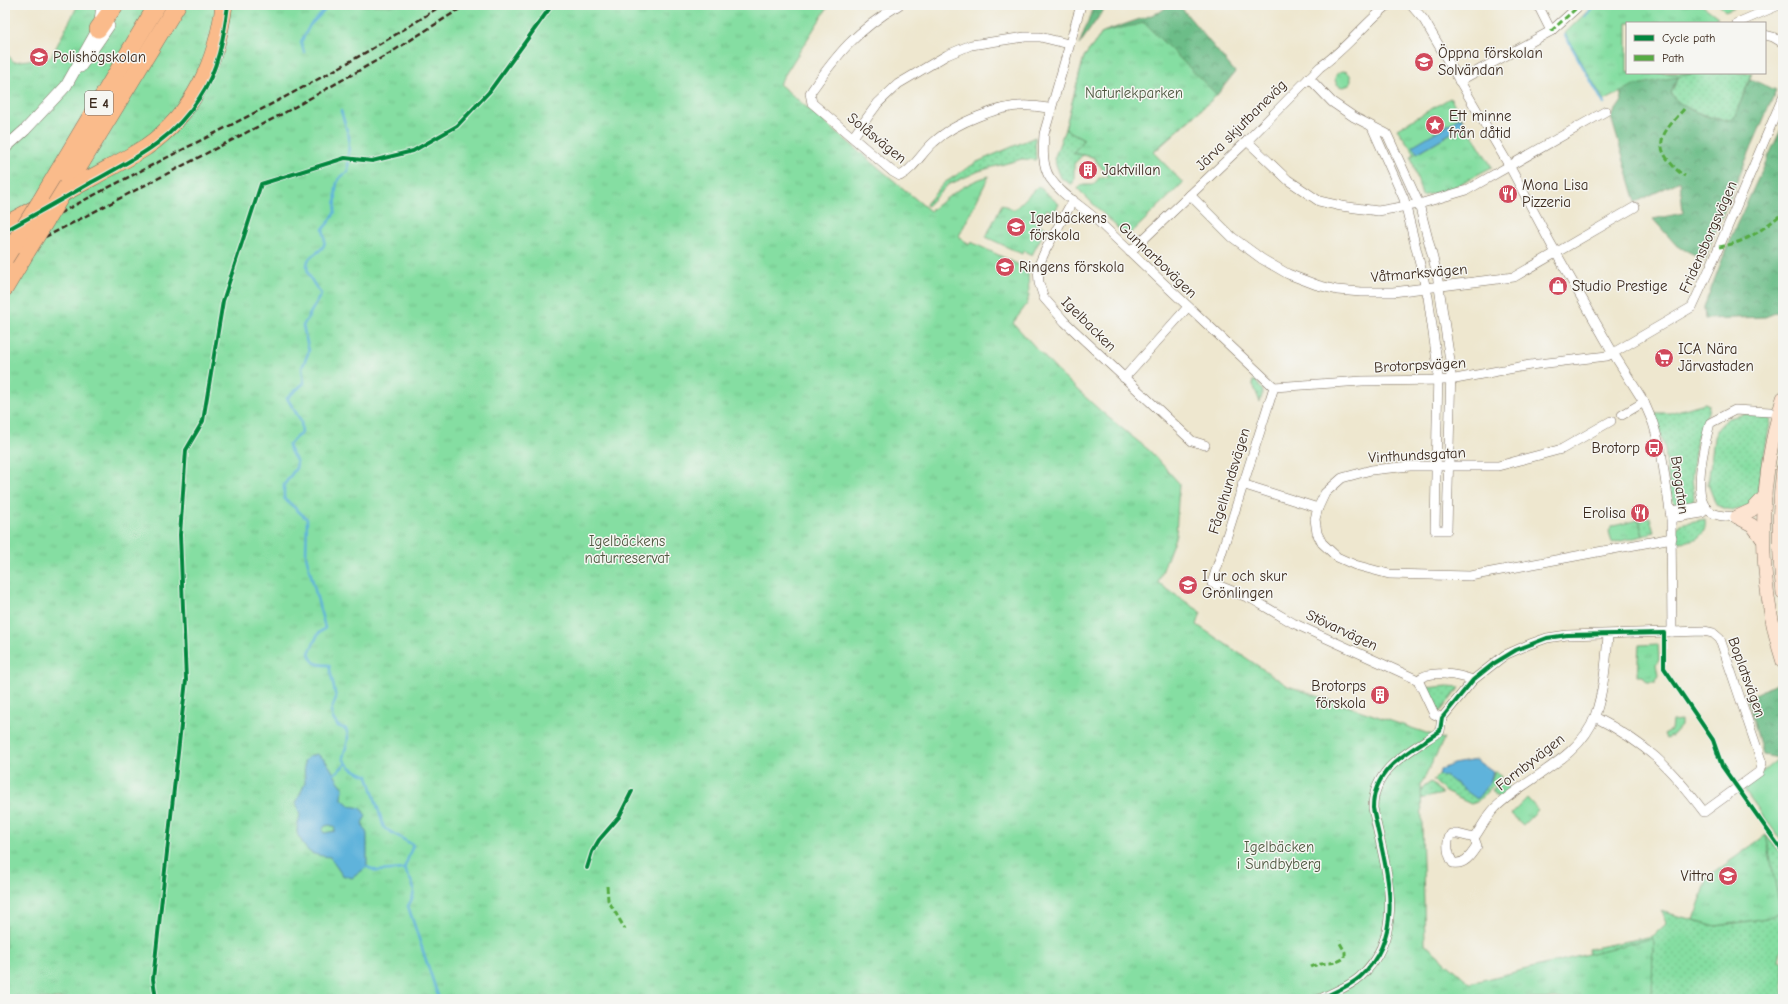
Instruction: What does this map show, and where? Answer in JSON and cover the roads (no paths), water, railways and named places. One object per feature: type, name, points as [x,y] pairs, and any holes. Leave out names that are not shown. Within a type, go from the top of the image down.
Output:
[{"type":"highway","name":"E 4","points":[[5,258],[157,5]]},
{"type":"highway","name":"E 4","points":[[5,288],[177,5]]},
{"type":"highway","points":[[5,225],[133,155],[161,135],[175,121],[196,94],[204,79],[216,46],[224,5]]},
{"type":"highway","points":[[98,29],[110,6]]},
{"type":"main road","points":[[1783,398],[1773,438],[1765,496],[1764,540],[1770,604],[1783,662]]},
{"type":"main road","points":[[1783,469],[1781,535],[1783,593]]},
{"type":"main road","points":[[1737,517],[1752,510],[1765,496]]},
{"type":"main road","points":[[1737,517],[1752,525],[1764,540]]},
{"type":"street","name":"Solåsvägen","points":[[898,5],[880,16],[854,36],[833,59],[810,93],[812,103],[853,137],[854,141],[900,176],[907,172],[934,142],[965,122],[995,112],[1020,107],[1028,106],[1051,108]]},
{"type":"street","name":"Gunnarbovägen","points":[[1081,5],[1044,134],[1043,149],[1048,176],[1056,187],[1090,213],[1187,308],[1274,387]]},
{"type":"street","name":"Järva skjutbaneväg","points":[[1372,18],[1381,5]]},
{"type":"street","name":"Järva skjutbaneväg","points":[[1130,252],[1247,141],[1309,78],[1330,61],[1372,18],[1388,5]]},
{"type":"street","points":[[1411,5],[1424,20],[1510,167],[1556,253],[1613,353]]},
{"type":"street","points":[[1420,5],[1424,20]]},
{"type":"street","points":[[1538,5],[1551,31]]},
{"type":"street","points":[[1459,81],[1551,31],[1580,5]]},
{"type":"street","points":[[1739,22],[1779,5]]},
{"type":"street","points":[[5,148],[25,130],[80,70],[113,20],[110,6]]},
{"type":"street","points":[[66,86],[98,29]]},
{"type":"street","points":[[1766,35],[1773,37],[1783,43]]},
{"type":"street","points":[[853,137],[878,103],[898,84],[947,55],[971,45],[1025,37],[1040,37],[1069,44]]},
{"type":"street","points":[[1309,78],[1332,102],[1372,127],[1379,128],[1387,134],[1419,204],[1437,274],[1450,360],[1447,530],[1435,530],[1438,380],[1437,361],[1426,288],[1406,207],[1372,127]]},
{"type":"street","name":"Fridensborgsvägen","points":[[1613,353],[1692,307],[1783,98]]},
{"type":"street","points":[[1247,141],[1288,180],[1319,201],[1341,206],[1378,211],[1419,204],[1467,190],[1510,167],[1606,111]]},
{"type":"street","name":"Våtmarksvägen","points":[[1190,195],[1232,237],[1262,259],[1298,279],[1337,290],[1393,292],[1514,277],[1556,253]]},
{"type":"street","name":"Igelbacken","points":[[1073,200],[1046,249],[1038,267],[1039,283],[1044,298],[1054,311],[1192,441],[1205,445]]},
{"type":"street","points":[[1556,253],[1635,207]]},
{"type":"street","points":[[1124,378],[1187,308]]},
{"type":"street","name":"Brotorpsvägen","points":[[1274,387],[1362,381],[1450,380],[1530,365],[1607,356],[1613,353]]},
{"type":"street","name":"Brogatan","points":[[1613,353],[1644,402],[1653,423],[1662,451],[1672,538],[1672,632]]},
{"type":"street","name":"Fågelhundsvägen","points":[[1212,583],[1242,484],[1274,387]]},
{"type":"street","points":[[1622,415],[1644,402]]},
{"type":"street","points":[[1737,517],[1716,514],[1706,508],[1703,499],[1700,481],[1701,462],[1710,423],[1735,410],[1770,412]]},
{"type":"street","name":"Vinthundsgatan","points":[[1611,421],[1562,449],[1498,466],[1436,466],[1372,470],[1342,478],[1325,493],[1318,508],[1315,519],[1317,532],[1322,543],[1337,556],[1355,565],[1389,574],[1470,576],[1672,538]]},
{"type":"street","points":[[1242,484],[1318,508]]},
{"type":"street","points":[[1670,515],[1702,513],[1706,508]]},
{"type":"street","name":"Stövarvägen","points":[[1212,583],[1252,599],[1293,623],[1418,680]]},
{"type":"street","name":"Boplatsvägen","points":[[1595,717],[1621,731],[1652,752],[1679,778],[1704,812],[1759,772],[1762,763],[1720,639],[1713,633],[1704,631],[1672,632]]},
{"type":"street","points":[[1320,999],[1359,978],[1372,963],[1384,945],[1389,929],[1390,907],[1373,808],[1374,791],[1377,782],[1388,767],[1440,731],[1442,718],[1473,680],[1505,656],[1530,644],[1548,638],[1567,635],[1672,632]]},
{"type":"street","name":"Fornbyvägen","points":[[1474,838],[1495,808],[1568,753],[1585,733],[1595,717],[1605,673],[1608,635]]},
{"type":"street","points":[[1442,718],[1434,714],[1418,680],[1421,677],[1431,674],[1459,675],[1473,680]]},
{"type":"water","points":[[1461,117],[1465,125],[1417,153],[1412,146]]},
{"type":"water","points":[[316,754],[325,760],[343,787],[342,799],[350,806],[361,808],[366,816],[362,823],[367,834],[367,867],[352,878],[342,875],[330,857],[313,854],[307,850],[298,834],[297,831],[300,816],[296,803],[305,783],[304,761],[310,756]],"holes":[[[330,825],[334,827],[335,831],[324,833],[322,830],[325,826]]]},
{"type":"water","points":[[1476,760],[1493,772],[1490,782],[1477,799],[1446,776],[1439,775],[1440,770],[1453,764]]},
{"type":"waterway","points":[[304,52],[301,42],[310,25],[326,9],[325,5]]},
{"type":"waterway","points":[[1585,16],[1594,5]]},
{"type":"waterway","points":[[1565,35],[1604,104]]},
{"type":"waterway","points":[[341,111],[349,137],[348,172],[342,176],[337,184],[334,213],[323,229],[325,243],[322,249],[310,258],[307,266],[309,275],[321,294],[303,326],[309,351],[302,368],[304,383],[287,398],[301,421],[302,433],[288,446],[297,462],[296,468],[284,485],[284,498],[307,519],[306,556],[325,628],[318,634],[309,653],[310,657],[316,664],[329,665],[336,698],[331,711],[333,719],[338,726],[346,729],[348,737],[343,758],[345,762],[357,771],[368,776],[384,828],[413,845],[404,869],[414,887],[413,895],[408,906],[439,999]]},
{"type":"waterway","points":[[334,774],[346,764]]},
{"type":"waterway","points":[[367,867],[377,871],[404,869]]},
{"type":"railway","points":[[5,244],[59,214],[336,69],[442,5]]},
{"type":"railway","points":[[5,258],[284,113],[390,53],[466,5]]},
{"type":"place","name":"Polishögskolan","points":[[39,57]]},
{"type":"place","name":"Öppna förskolan Solvändan","points":[[1424,62]]},
{"type":"place","name":"Ett minne från dåtid","points":[[1435,125]]},
{"type":"place","name":"Jaktvillan","points":[[1088,170]]},
{"type":"place","name":"Mona Lisa Pizzeria","points":[[1508,194]]},
{"type":"place","name":"Igelbäckens förskola","points":[[1016,227]]},
{"type":"place","name":"Ringens förskola","points":[[1005,267]]},
{"type":"place","name":"Studio Prestige","points":[[1558,286]]},
{"type":"place","name":"ICA Nära Järvastaden","points":[[1664,358]]},
{"type":"place","name":"Brotorp","points":[[1654,448]]},
{"type":"place","name":"Erolisa","points":[[1640,513]]},
{"type":"place","name":"I ur och skur Grönlingen","points":[[1188,585]]},
{"type":"place","name":"Brotorps förskola","points":[[1380,695]]},
{"type":"place","name":"Vittra","points":[[1728,876]]},
{"type":"park label","name":"Naturlekparken","points":[[1134,93]]},
{"type":"park label","name":"Igelbäckens naturreservat","points":[[627,550]]},
{"type":"park label","name":"Igelbäcken i Sundbyberg","points":[[1279,856]]}]
